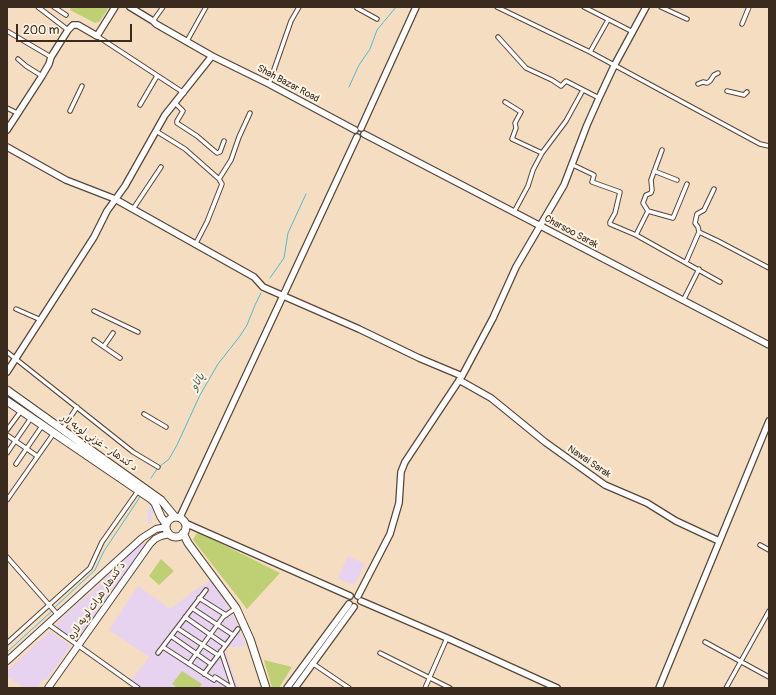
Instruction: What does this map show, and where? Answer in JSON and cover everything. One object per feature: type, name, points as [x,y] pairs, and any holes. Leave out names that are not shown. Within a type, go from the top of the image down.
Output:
[{"type":"highway","name":"د کندهار - غزني لويه لار","points":[[7,390],[161,500],[178,517]]},
{"type":"highway","name":"د کندهار - غزني لويه لار","points":[[8,404],[32,418],[155,503],[167,528]]},
{"type":"highway","points":[[178,517],[185,523],[185,530],[176,537],[167,528],[170,519],[178,517]]},
{"type":"highway","points":[[183,533],[188,543],[236,608],[250,639],[266,688]]},
{"type":"main road","points":[[7,661],[142,538],[156,529],[167,528]]},
{"type":"main road","name":"د کندهار هرات لویه لاره","points":[[48,688],[150,544],[161,536],[167,528]]},
{"type":"street","points":[[38,7],[68,30]]},
{"type":"street","points":[[54,7],[66,15]]},
{"type":"street","name":"Shah Bazar Road","points":[[130,7],[156,24],[212,56],[269,84],[354,130]]},
{"type":"street","points":[[153,21],[163,7]]},
{"type":"street","points":[[187,42],[206,7]]},
{"type":"street","points":[[269,84],[291,21],[298,7]]},
{"type":"street","points":[[357,137],[361,137],[364,134],[362,128],[416,7]]},
{"type":"street","points":[[497,7],[590,52],[760,144],[769,146]]},
{"type":"street","points":[[584,7],[633,32]]},
{"type":"street","points":[[351,605],[358,606],[359,598],[390,534],[399,503],[401,472],[405,462],[461,378],[493,318],[516,268],[564,185],[599,98],[614,66],[646,7]]},
{"type":"street","points":[[662,7],[688,20]]},
{"type":"street","points":[[742,24],[749,7]]},
{"type":"street","points":[[97,36],[112,8]]},
{"type":"street","points":[[357,8],[377,19]]},
{"type":"street","points":[[590,52],[608,20]]},
{"type":"street","points":[[7,130],[42,76],[51,57],[68,30],[73,25],[78,25],[97,36],[184,93]]},
{"type":"street","points":[[7,31],[51,57]]},
{"type":"street","points":[[498,37],[526,68],[562,86],[566,81],[599,98]]},
{"type":"street","points":[[7,372],[94,237],[107,211],[125,186],[165,115],[212,56]]},
{"type":"street","points":[[18,59],[42,76]]},
{"type":"street","points":[[698,84],[703,82],[707,83],[714,74],[718,73]]},
{"type":"street","points":[[140,105],[157,76]]},
{"type":"street","points":[[70,111],[82,86]]},
{"type":"street","points":[[514,212],[528,186],[533,170],[542,153],[566,121],[583,90]]},
{"type":"street","points":[[727,91],[744,95],[748,92]]},
{"type":"street","points":[[505,102],[521,112],[515,123],[516,128],[512,139],[542,153]]},
{"type":"street","points":[[175,103],[183,111],[176,121],[177,123],[197,136],[217,152],[221,149],[224,140]]},
{"type":"street","points":[[7,108],[17,114]]},
{"type":"street","points":[[219,179],[231,160],[239,137],[250,113]]},
{"type":"street","points":[[357,137],[354,134],[354,130],[358,127],[362,128]]},
{"type":"street","points":[[156,131],[185,149],[219,179],[222,184],[207,222],[195,245]]},
{"type":"street","name":"Charsoo Sarak","points":[[364,134],[769,345]]},
{"type":"street","points":[[178,517],[357,137]]},
{"type":"street","name":"Nawai Sarak","points":[[7,146],[66,180],[115,199],[132,208],[254,277],[262,287],[359,329],[461,378],[492,398],[545,442],[605,485],[647,503],[676,521],[719,541]]},
{"type":"street","points":[[662,150],[651,180],[651,193],[646,196],[643,203],[648,211],[673,218],[687,184]]},
{"type":"street","points":[[573,165],[594,174],[592,182],[620,192],[615,213],[610,223],[636,235],[720,282]]},
{"type":"street","points":[[132,208],[161,167]]},
{"type":"street","points":[[654,171],[677,180]]},
{"type":"street","points":[[686,262],[699,232],[695,223],[697,214],[704,210],[714,189]]},
{"type":"street","points":[[636,235],[648,211]]},
{"type":"street","points":[[699,232],[769,268]]},
{"type":"street","points":[[683,301],[699,269]]},
{"type":"street","points":[[16,309],[41,320]]},
{"type":"street","points":[[94,310],[138,332]]},
{"type":"street","points":[[104,346],[113,333]]},
{"type":"street","points":[[94,340],[120,358]]},
{"type":"street","points":[[7,352],[133,452],[158,467]]},
{"type":"street","points":[[62,430],[77,407]]},
{"type":"street","points":[[7,430],[21,411]]},
{"type":"street","points":[[144,414],[166,427]]},
{"type":"street","points":[[7,453],[32,418]]},
{"type":"street","points":[[658,688],[769,421]]},
{"type":"street","points":[[16,464],[42,426]]},
{"type":"street","points":[[7,500],[54,433]]},
{"type":"street","points":[[7,435],[38,456]]},
{"type":"street","points":[[7,643],[50,606],[90,568],[102,542],[138,491]]},
{"type":"street","points":[[185,523],[350,596],[354,595],[545,686],[557,688]]},
{"type":"street","points":[[760,545],[769,550]]},
{"type":"street","points":[[7,557],[57,614]]},
{"type":"street","points":[[158,653],[206,590]]},
{"type":"street","points":[[350,596],[348,600],[351,605]]},
{"type":"street","points":[[199,598],[226,615]]},
{"type":"street","points":[[287,688],[310,661],[351,605]]},
{"type":"street","points":[[192,608],[233,635]]},
{"type":"street","points":[[189,664],[217,625],[226,615],[236,608]]},
{"type":"street","points":[[726,688],[769,611]]},
{"type":"street","points":[[185,617],[225,645]]},
{"type":"street","points":[[48,624],[138,688]]},
{"type":"street","points":[[177,628],[203,645],[219,653],[232,687]]},
{"type":"street","points":[[204,674],[238,629]]},
{"type":"street","points":[[171,636],[211,664]]},
{"type":"street","points":[[425,688],[447,638]]},
{"type":"street","points":[[705,642],[769,677]]},
{"type":"street","points":[[163,647],[214,680],[215,677],[232,687]]},
{"type":"street","points":[[380,653],[450,688]]},
{"type":"street","points":[[294,688],[310,661]]},
{"type":"street","points":[[310,661],[349,688]]},
{"type":"shaded area","points":[[152,504],[154,510],[152,514],[152,522],[149,525],[147,513]]},
{"type":"shaded area","points":[[142,543],[145,545],[75,643],[56,628],[56,625],[64,616],[89,595],[121,561]]},
{"type":"shaded area","points":[[348,556],[365,564],[354,585],[338,578]]},
{"type":"shaded area","points":[[212,580],[231,611],[246,645],[240,647],[224,647],[238,688],[142,688],[131,681],[149,657],[109,630],[138,586],[170,609],[198,588]]},
{"type":"shaded area","points":[[50,631],[71,646],[46,680],[44,679],[37,688],[25,688],[7,676],[7,671]]},
{"type":"green space","points":[[72,7],[107,7],[108,9],[99,22],[95,23],[70,10]]},
{"type":"green space","points":[[198,532],[280,573],[247,609],[194,541],[193,539]]},
{"type":"green space","points":[[161,559],[174,571],[159,585],[149,576]]},
{"type":"green space","points":[[264,660],[292,667],[279,688],[272,688]]},
{"type":"green space","points":[[182,671],[202,684],[199,688],[178,688],[172,684]]},
{"type":"waterway","points":[[349,87],[359,65],[370,49],[377,30],[396,7]]},
{"type":"waterway","points":[[270,278],[284,258],[288,233],[306,194]]},
{"type":"waterway","name":"پاتاو","points":[[159,467],[169,459],[200,395],[218,364],[247,325],[261,293]]},
{"type":"waterway","name":"پاتاو","points":[[151,478],[157,469]]},
{"type":"waterway","name":"پاتاو","points":[[54,608],[95,570],[104,551],[140,497]]},
{"type":"waterway","name":"پاتاو","points":[[7,652],[52,611]]}]
